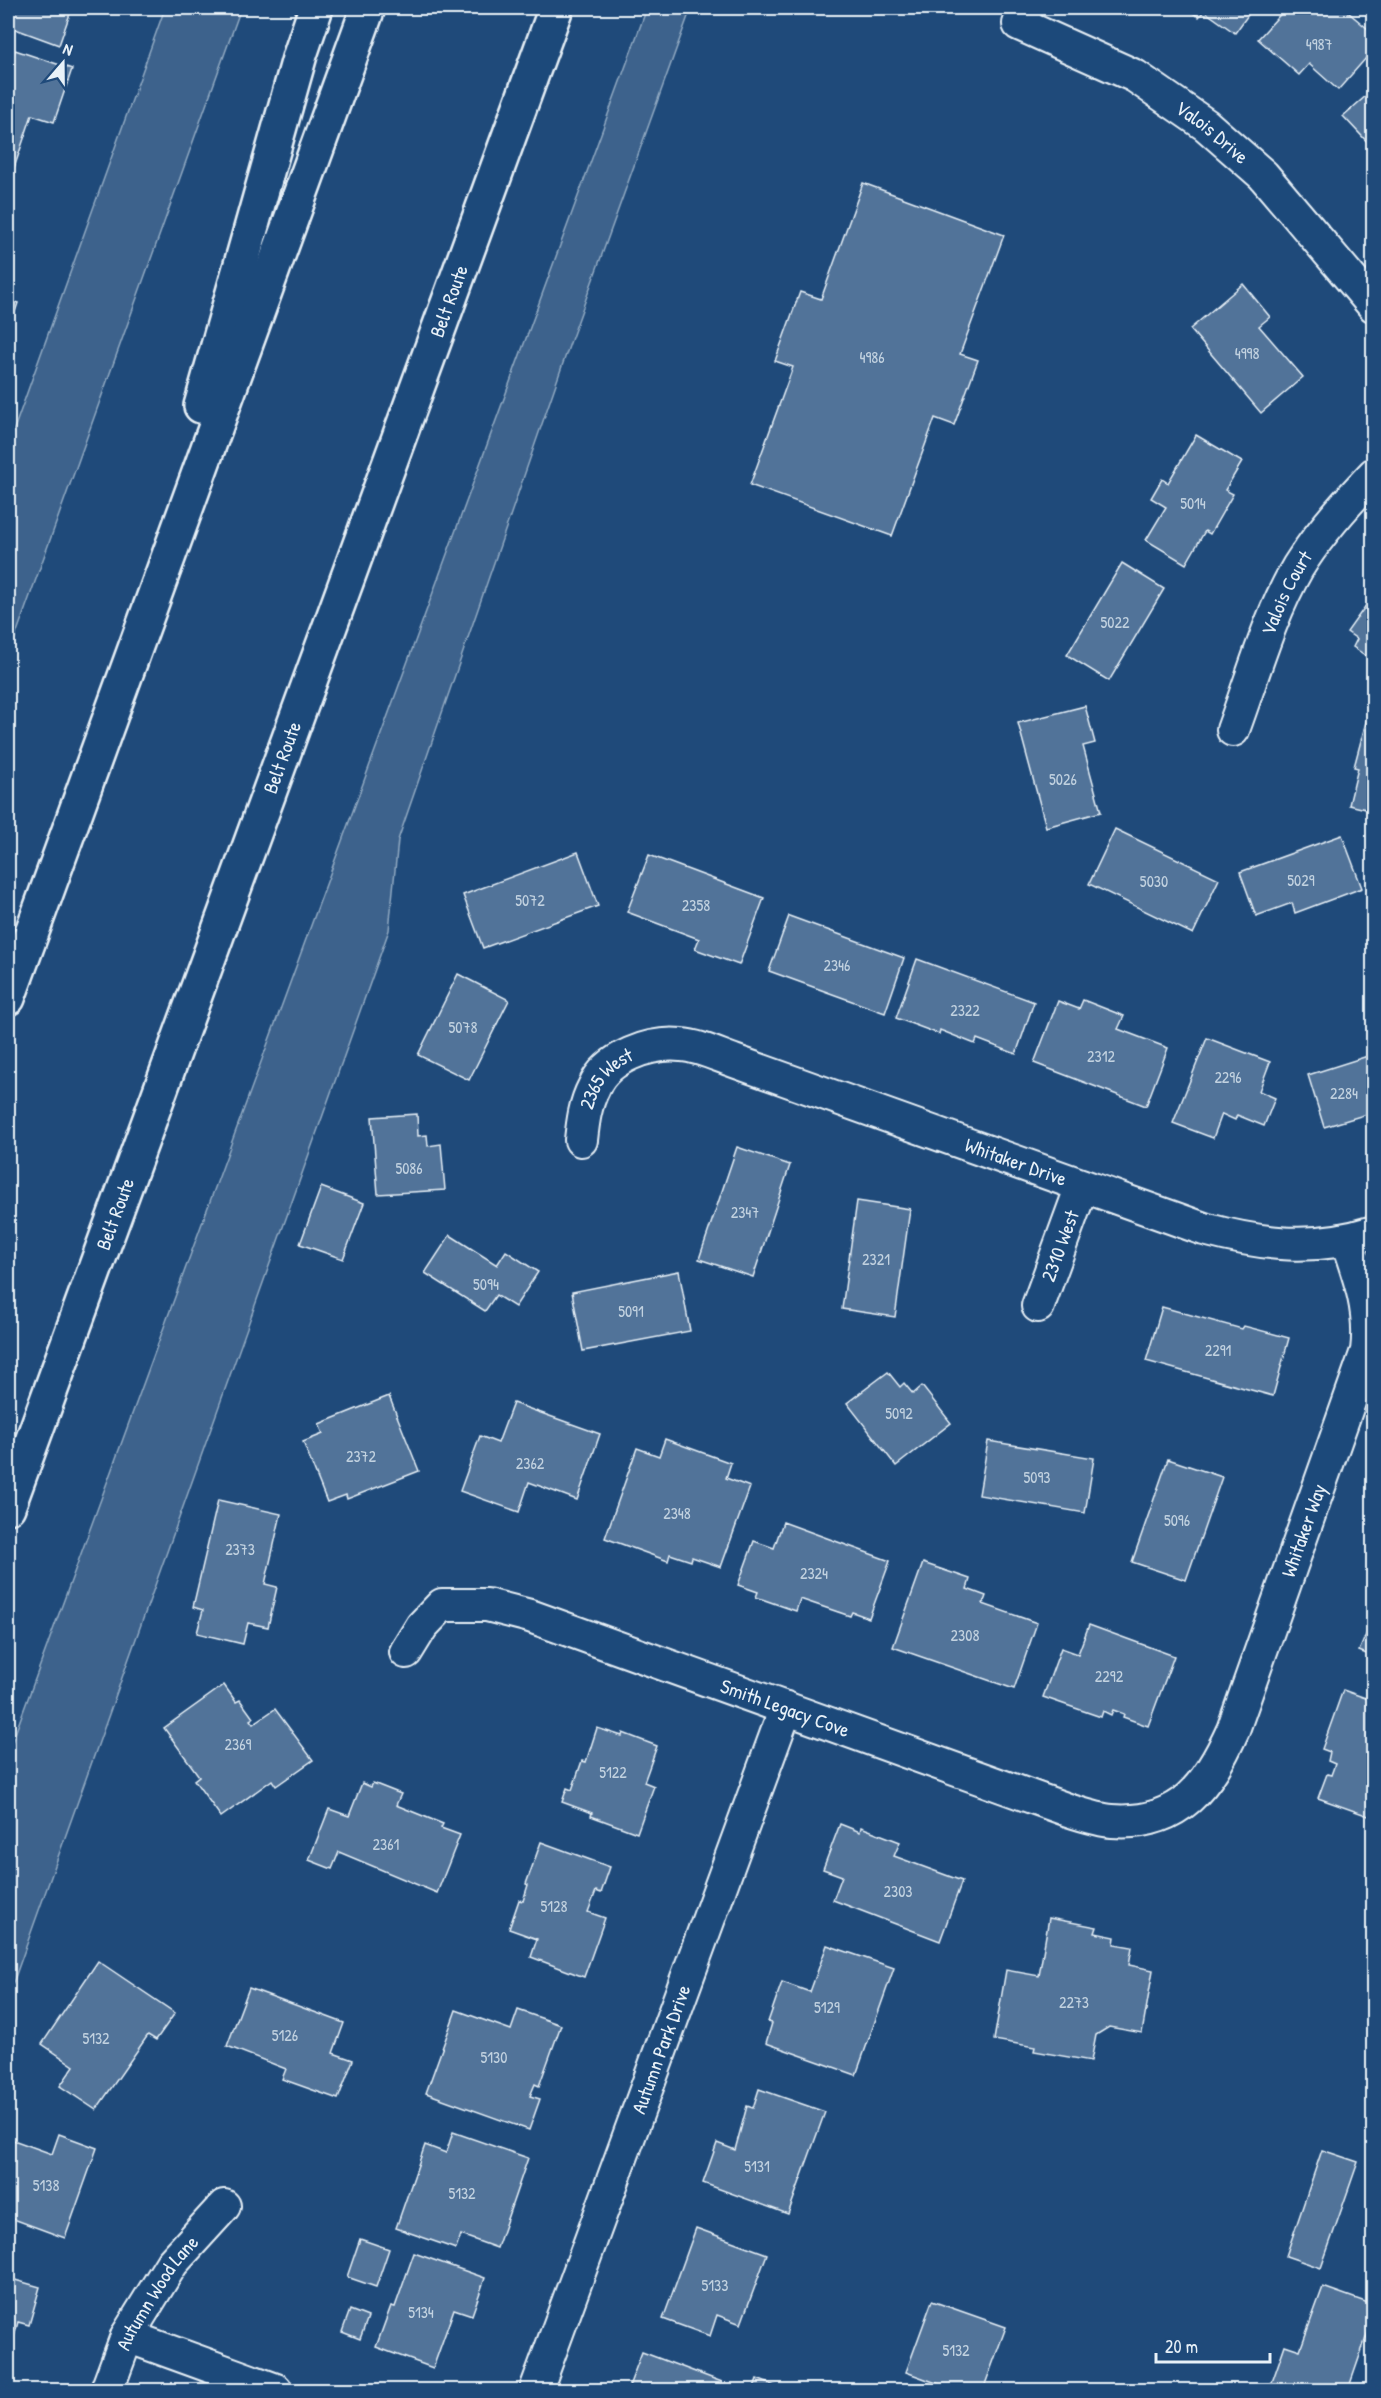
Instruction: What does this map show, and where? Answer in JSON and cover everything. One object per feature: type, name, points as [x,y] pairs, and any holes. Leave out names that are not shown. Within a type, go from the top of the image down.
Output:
[{"type":"highway","points":[[152,600],[231,296],[300,55],[316,8]]},
{"type":"highway","points":[[8,998],[368,8]]},
{"type":"highway","name":"Belt Route","points":[[8,1507],[556,8]]},
{"type":"street","name":"Valois Drive","points":[[1026,8],[1019,24],[1135,76],[1206,125],[1263,175],[1374,306]]},
{"type":"street","name":"Valois Court","points":[[1233,730],[1271,626],[1298,568],[1334,516],[1374,474]]},
{"type":"street","name":"2365 West","points":[[581,1140],[584,1112],[594,1085],[609,1068],[626,1056],[662,1045]]},
{"type":"street","name":"Whitaker Drive","points":[[662,1045],[682,1045],[704,1050],[1204,1229],[1239,1238],[1311,1245],[1360,1237]]},
{"type":"street","name":"2310 West","points":[[1038,1306],[1082,1186]]},
{"type":"street","name":"Whitaker Way","points":[[1182,1805],[1204,1783],[1220,1758],[1233,1730],[1367,1351],[1369,1316],[1364,1291],[1360,1237]]},
{"type":"street","name":"Smith Legacy Cove","points":[[406,1652],[422,1626],[442,1605],[487,1605],[530,1616],[1081,1814],[1110,1821],[1134,1821],[1156,1816],[1182,1805]]},
{"type":"street","name":"Autumn Park Drive","points":[[536,2391],[786,1708]]},
{"type":"street","name":"Autumn Wood Lane","points":[[107,2391],[127,2336],[172,2263],[224,2206]]},
{"type":"street","points":[[127,2336],[276,2391]]},
{"type":"shaded area","points":[[165,8],[241,8],[8,657],[8,446]]},
{"type":"shaded area","points":[[647,8],[691,8],[570,343],[398,840],[389,930],[8,1997],[8,1753]]},
{"type":"building","points":[[16,8],[72,8],[59,45],[10,27]]},
{"type":"building","points":[[1185,8],[1253,8],[1235,33],[1204,11],[1199,17]]},
{"type":"building","points":[[1286,8],[1343,8],[1374,34],[1374,49],[1338,90],[1309,64],[1299,75],[1258,39]]},
{"type":"building","points":[[15,50],[72,69],[54,122],[32,115],[14,168],[8,166],[8,72]]},
{"type":"building","points":[[1374,89],[1374,149],[1343,116]]},
{"type":"building","points":[[863,183],[1004,235],[960,354],[978,360],[954,425],[935,418],[892,536],[750,485],[793,367],[775,361],[800,292],[821,299]]},
{"type":"building","points":[[1243,284],[1270,317],[1259,326],[1303,377],[1261,413],[1190,329]]},
{"type":"building","points":[[8,299],[18,303],[9,330],[8,329]]},
{"type":"building","points":[[1196,435],[1242,462],[1225,490],[1233,494],[1210,534],[1205,531],[1186,564],[1146,540],[1166,507],[1151,498],[1162,479],[1168,483]]},
{"type":"building","points":[[1122,563],[1164,589],[1109,681],[1067,655]]},
{"type":"building","points":[[1374,594],[1374,661],[1353,647],[1357,639],[1347,632]]},
{"type":"building","points":[[1371,703],[1374,704],[1374,811],[1349,805],[1358,768],[1354,767]]},
{"type":"building","points":[[1085,706],[1095,743],[1083,746],[1101,812],[1046,827],[1018,723]]},
{"type":"building","points":[[1115,829],[1219,879],[1193,934],[1089,884]]},
{"type":"building","points":[[1342,835],[1362,888],[1295,913],[1292,903],[1256,916],[1240,872]]},
{"type":"building","points":[[578,852],[598,906],[483,948],[463,895]]},
{"type":"building","points":[[649,855],[764,898],[739,965],[695,949],[699,939],[627,912]]},
{"type":"building","points":[[789,916],[904,958],[885,1013],[769,971]]},
{"type":"building","points":[[917,959],[1034,1002],[1016,1054],[977,1039],[975,1044],[940,1030],[939,1034],[896,1018]]},
{"type":"building","points":[[458,974],[509,1000],[469,1080],[418,1055]]},
{"type":"building","points":[[1083,1000],[1124,1016],[1118,1029],[1168,1048],[1146,1106],[1034,1063],[1058,1001],[1079,1009]]},
{"type":"building","points":[[1207,1038],[1270,1062],[1259,1091],[1275,1098],[1264,1126],[1237,1115],[1235,1120],[1222,1114],[1213,1138],[1173,1123]]},
{"type":"building","points":[[1374,1054],[1374,1112],[1324,1127],[1308,1075]]},
{"type":"building","points":[[417,1114],[418,1136],[427,1135],[428,1146],[441,1144],[445,1190],[378,1194],[372,1117]]},
{"type":"building","points":[[737,1147],[790,1165],[753,1277],[699,1259]]},
{"type":"building","points":[[321,1187],[364,1203],[343,1259],[300,1244]]},
{"type":"building","points":[[857,1201],[910,1209],[895,1317],[842,1309]]},
{"type":"building","points":[[450,1235],[497,1265],[506,1251],[538,1272],[515,1307],[496,1295],[485,1311],[425,1273]]},
{"type":"building","points":[[679,1271],[690,1331],[583,1351],[572,1292]]},
{"type":"building","points":[[1162,1307],[1242,1329],[1244,1326],[1289,1338],[1273,1396],[1146,1361]]},
{"type":"building","points":[[888,1372],[900,1387],[904,1383],[913,1394],[922,1386],[951,1423],[896,1466],[847,1403]]},
{"type":"building","points":[[389,1396],[419,1471],[347,1499],[346,1495],[327,1502],[303,1442],[323,1434],[319,1424]]},
{"type":"building","points":[[513,1403],[600,1434],[577,1500],[529,1482],[519,1512],[460,1491],[480,1436],[498,1443]]},
{"type":"building","points":[[665,1439],[731,1463],[726,1478],[750,1487],[721,1567],[692,1557],[691,1561],[670,1554],[668,1561],[605,1538],[637,1448],[659,1456]]},
{"type":"building","points":[[988,1441],[1094,1458],[1085,1513],[979,1495]]},
{"type":"building","points":[[1168,1459],[1222,1477],[1186,1580],[1132,1562]]},
{"type":"building","points":[[218,1500],[281,1514],[265,1584],[277,1587],[268,1627],[248,1623],[243,1644],[197,1633],[203,1610],[193,1607]]},
{"type":"building","points":[[783,1522],[890,1561],[869,1618],[852,1612],[850,1616],[800,1599],[796,1611],[756,1597],[758,1592],[738,1585],[754,1541],[774,1548]]},
{"type":"building","points":[[923,1563],[970,1579],[967,1589],[986,1596],[983,1604],[1037,1623],[1014,1689],[893,1647]]},
{"type":"building","points":[[1374,1616],[1374,1657],[1359,1651]]},
{"type":"building","points":[[1089,1625],[1174,1656],[1148,1726],[1123,1717],[1124,1714],[1113,1710],[1111,1715],[1103,1711],[1101,1717],[1043,1697],[1061,1648],[1078,1654]]},
{"type":"building","points":[[224,1685],[236,1702],[240,1700],[253,1718],[250,1720],[253,1724],[275,1709],[313,1760],[276,1786],[272,1780],[221,1817],[194,1780],[199,1776],[164,1728]]},
{"type":"building","points":[[1343,1690],[1374,1701],[1374,1818],[1318,1798],[1327,1774],[1331,1775],[1335,1764],[1328,1761],[1330,1752],[1322,1749]]},
{"type":"building","points":[[597,1728],[622,1736],[623,1733],[657,1746],[644,1782],[654,1786],[637,1833],[591,1816],[592,1813],[562,1802],[567,1788],[572,1790],[582,1761],[586,1762]]},
{"type":"building","points":[[362,1783],[371,1787],[373,1783],[401,1794],[396,1805],[443,1824],[441,1828],[460,1835],[437,1893],[339,1852],[332,1869],[309,1860],[329,1809],[349,1816]]},
{"type":"building","points":[[840,1824],[860,1832],[861,1827],[900,1842],[894,1856],[962,1881],[940,1941],[833,1900],[842,1876],[823,1869]]},
{"type":"building","points":[[541,1842],[610,1867],[601,1893],[596,1891],[588,1912],[605,1918],[584,1977],[531,1957],[537,1939],[509,1929],[519,1900],[523,1901],[528,1885],[526,1884]]},
{"type":"building","points":[[1049,1918],[1097,1927],[1095,1933],[1115,1937],[1114,1944],[1132,1947],[1129,1965],[1153,1970],[1142,2033],[1109,2027],[1096,2035],[1091,2061],[1034,2051],[1035,2047],[994,2040],[1006,1970],[1039,1976]]},
{"type":"building","points":[[827,1945],[894,1968],[856,2075],[766,2043],[772,2023],[768,2022],[782,1982],[810,1992]]},
{"type":"building","points":[[98,1961],[175,2013],[156,2040],[148,2035],[96,2110],[60,2086],[74,2066],[42,2044]]},
{"type":"building","points":[[249,1988],[344,2023],[333,2053],[353,2060],[338,2099],[282,2079],[286,2069],[227,2046]]},
{"type":"building","points":[[456,2010],[511,2030],[518,2010],[561,2025],[539,2086],[535,2084],[530,2096],[540,2099],[529,2130],[426,2093]]},
{"type":"building","points":[[759,2089],[825,2112],[788,2214],[703,2183],[717,2143],[735,2150],[747,2106],[753,2108]]},
{"type":"building","points":[[453,2132],[528,2158],[497,2248],[461,2235],[456,2249],[396,2228],[425,2145],[446,2153]]},
{"type":"building","points":[[59,2134],[97,2148],[65,2238],[8,2217],[8,2138],[52,2154]]},
{"type":"building","points":[[1322,2150],[1358,2162],[1321,2268],[1286,2256]]},
{"type":"building","points":[[696,2228],[767,2254],[741,2324],[717,2315],[710,2336],[663,2319]]},
{"type":"building","points":[[360,2239],[389,2249],[376,2287],[347,2277]]},
{"type":"building","points":[[414,2253],[485,2278],[472,2315],[454,2309],[433,2368],[376,2347],[391,2306],[395,2307]]},
{"type":"building","points":[[8,2278],[40,2287],[29,2325],[18,2322],[8,2359]]},
{"type":"building","points":[[1323,2287],[1374,2305],[1374,2332],[1373,2334],[1368,2332],[1348,2390],[1270,2388],[1285,2345],[1300,2350]]},
{"type":"building","points":[[932,2301],[1006,2327],[983,2390],[936,2390],[939,2384],[906,2372]]},
{"type":"building","points":[[350,2310],[368,2317],[360,2339],[342,2332]]},
{"type":"building","points":[[642,2352],[722,2382],[719,2390],[628,2389]]},
{"type":"building","points":[[757,2379],[785,2390],[753,2390]]}]
